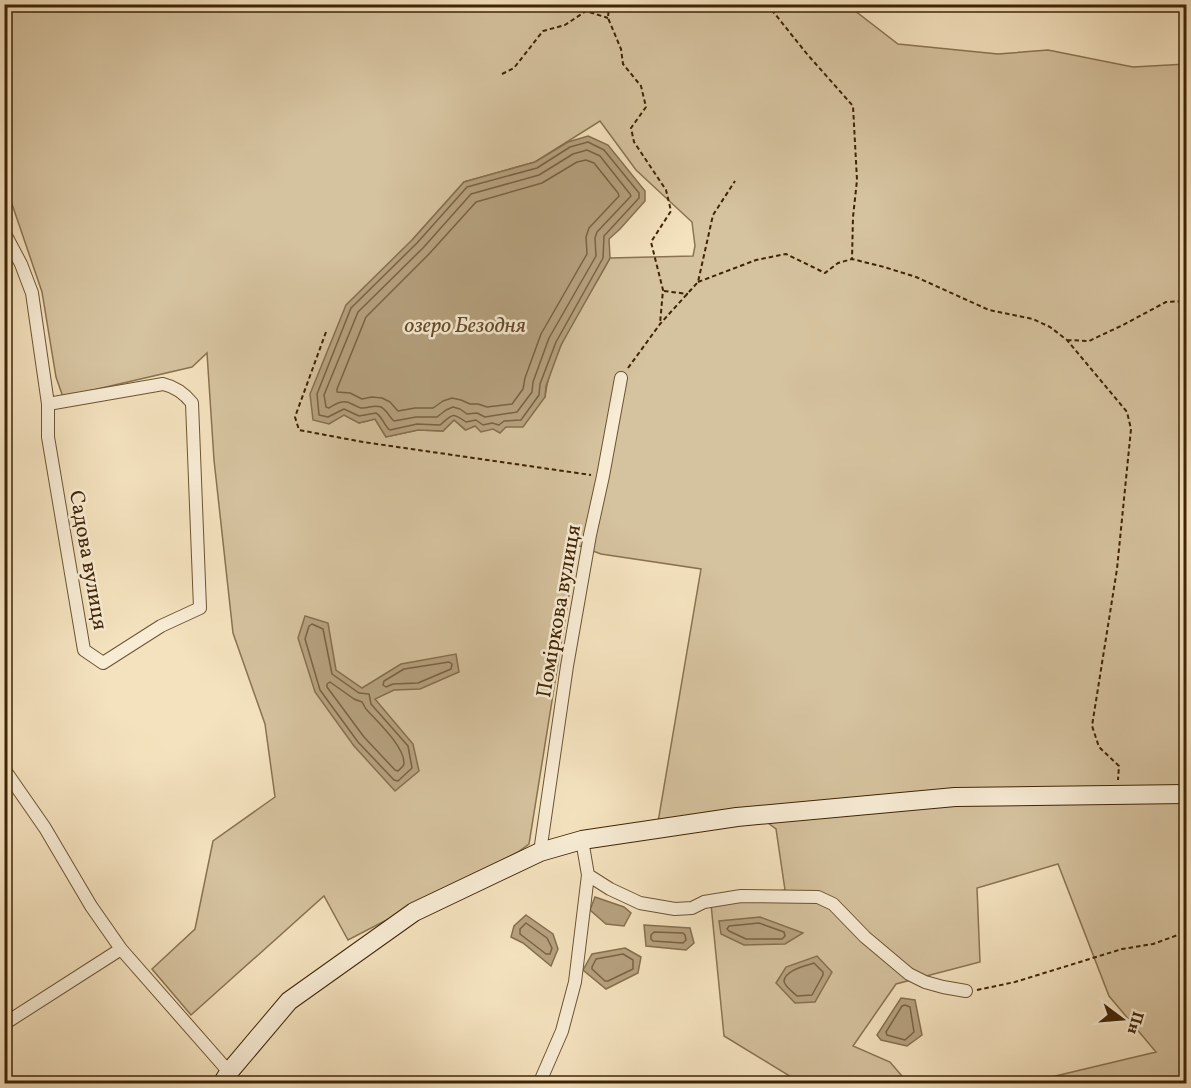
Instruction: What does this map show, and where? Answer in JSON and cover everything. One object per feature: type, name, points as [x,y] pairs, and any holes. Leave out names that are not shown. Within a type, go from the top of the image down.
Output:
[{"type":"street","points":[[4,232],[33,293],[48,404]]},
{"type":"street","name":"Поміркова вулиця","points":[[540,852],[567,666],[621,378]]},
{"type":"street","name":"Садова вулиця","points":[[163,384],[174,386],[192,403],[200,608],[160,626],[103,663],[84,650],[48,437],[48,404],[163,384]]},
{"type":"street","points":[[4,769],[45,828],[91,906],[121,949],[225,1078],[289,1001],[414,912],[540,852],[582,840],[736,817],[955,797],[1186,794]]},
{"type":"street","points":[[539,1083],[562,1031],[575,982],[588,875],[582,840]]},
{"type":"street","points":[[588,875],[610,889],[640,903],[675,909],[692,908],[704,902],[741,896],[818,897],[833,904],[865,937],[909,974],[925,982],[966,991]]},
{"type":"street","points":[[4,1024],[121,949]]},
{"type":"path","points":[[609,4],[608,18],[621,49],[623,64],[641,87],[646,107],[631,128],[634,142],[666,190],[671,212],[651,242],[663,290],[660,324]]},
{"type":"path","points":[[767,4],[853,106],[857,180],[852,259]]},
{"type":"path","points":[[502,74],[514,68],[543,31],[566,25],[586,11],[608,18]]},
{"type":"path","points":[[621,378],[660,324],[698,282],[713,215],[735,181]]},
{"type":"path","points":[[698,282],[756,260],[786,254],[825,273],[838,263],[852,259],[916,277],[989,310],[1033,319],[1050,327],[1066,340],[1091,368],[1126,412],[1131,429],[1117,569],[1092,726],[1099,747],[1119,766],[1117,795]]},
{"type":"path","points":[[663,290],[688,294]]},
{"type":"path","points":[[1066,340],[1089,341],[1166,302],[1186,301]]},
{"type":"path","points":[[326,332],[295,417],[299,430],[363,442],[603,476]]},
{"type":"path","points":[[966,991],[1015,982],[1122,949],[1153,944],[1186,932]]},
{"type":"shaded area","points":[[4,5],[857,5],[854,10],[898,44],[998,54],[1048,50],[1133,67],[1186,64],[1186,1083],[1026,1083],[1156,1052],[1109,996],[1058,864],[977,888],[980,962],[896,984],[853,1046],[890,1062],[908,1083],[801,1083],[724,1036],[711,904],[785,890],[776,829],[757,815],[658,822],[701,569],[601,554],[577,545],[529,844],[518,852],[348,940],[324,896],[191,1015],[152,969],[195,929],[213,841],[275,797],[265,724],[233,633],[214,460],[207,353],[192,367],[63,397],[56,377],[42,292],[12,204],[5,193]],"holes":[[[600,121],[636,170],[692,222],[695,246],[693,256],[610,258],[562,343],[548,379],[545,397],[506,427],[493,429],[475,426],[465,430],[454,420],[443,431],[418,430],[386,437],[375,419],[359,423],[344,415],[413,239],[464,182],[535,162]]]},
{"type":"water","name":"озеро Безодня","points":[[588,136],[608,145],[645,191],[645,201],[609,239],[610,258],[561,345],[546,386],[545,397],[523,427],[506,427],[500,433],[493,429],[481,432],[475,426],[466,430],[454,420],[443,431],[418,430],[386,437],[375,419],[359,423],[344,415],[329,424],[313,420],[310,394],[346,305],[413,239],[464,182],[535,162],[568,142]]},
{"type":"water","points":[[305,616],[328,623],[336,670],[362,688],[401,664],[456,654],[459,672],[420,689],[394,690],[375,699],[413,744],[419,771],[395,791],[354,746],[315,692],[298,638]]},
{"type":"water","points":[[595,897],[624,907],[631,913],[624,926],[606,924],[590,910]]},
{"type":"water","points":[[526,915],[553,934],[558,949],[551,966],[523,943],[511,937],[514,926]]},
{"type":"water","points":[[760,917],[803,933],[785,944],[744,945],[721,934],[719,921]]},
{"type":"water","points":[[644,925],[690,928],[694,943],[686,950],[646,946]]},
{"type":"water","points":[[625,948],[641,957],[638,973],[606,989],[583,970],[592,954]]},
{"type":"water","points":[[817,956],[832,972],[815,1002],[795,1003],[776,983],[786,967]]},
{"type":"water","points":[[901,998],[915,1000],[922,1035],[907,1046],[881,1040],[877,1035]]}]
